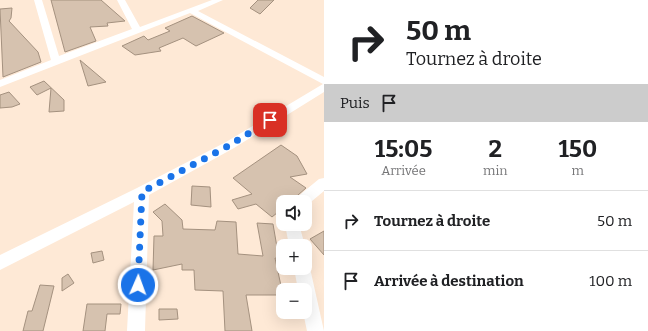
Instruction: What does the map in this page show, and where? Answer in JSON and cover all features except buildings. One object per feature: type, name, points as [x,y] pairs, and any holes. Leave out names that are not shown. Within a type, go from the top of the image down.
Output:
[{"type":"street","points":[[38,0],[56,61]]},
{"type":"street","points":[[121,0],[137,30]]},
{"type":"street","points":[[0,84],[56,61],[219,0]]},
{"type":"street","points":[[190,10],[324,81]]},
{"type":"street","points":[[0,263],[142,192],[230,145],[324,88]]},
{"type":"street","points":[[310,195],[324,184]]},
{"type":"street","points":[[136,331],[142,192]]},
{"type":"street","points":[[304,275],[316,331]]},
{"type":"route","points":[[138,285],[142,192],[230,145],[270,120]]}]
